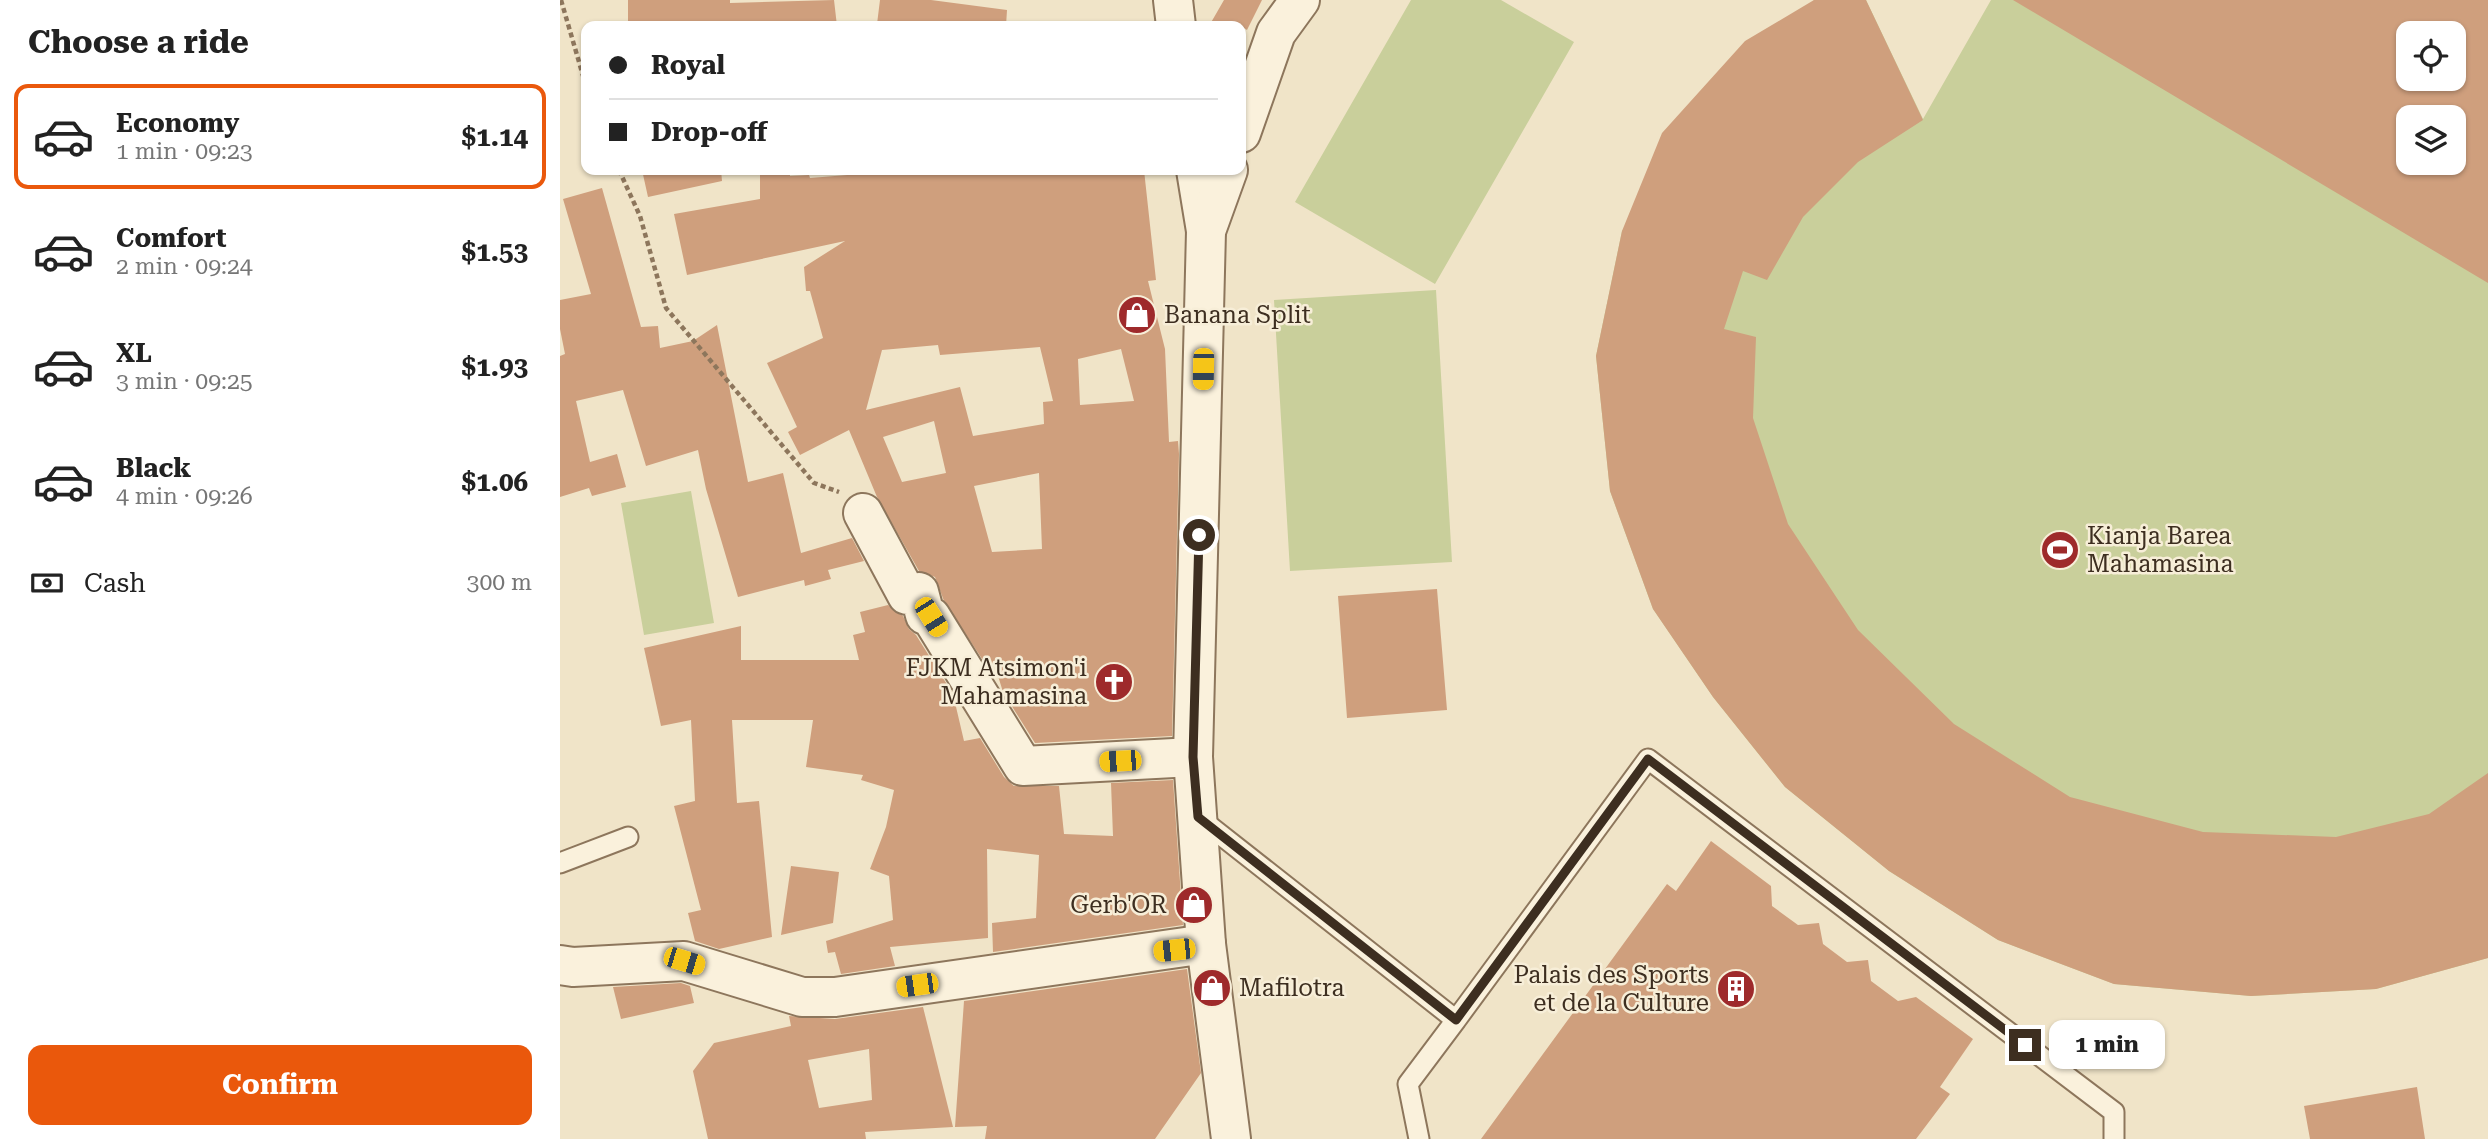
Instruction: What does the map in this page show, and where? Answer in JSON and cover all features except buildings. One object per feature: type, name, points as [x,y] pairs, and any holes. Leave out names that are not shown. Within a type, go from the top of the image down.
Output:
[{"type":"street","points":[[1174,0],[1176,21]]},
{"type":"street","points":[[1246,119],[1276,33],[1300,0]]},
{"type":"street","points":[[1197,175],[1206,231],[1193,757],[1206,944],[1231,1139]]},
{"type":"street","points":[[1206,231],[1226,175]]},
{"type":"street","points":[[863,513],[907,595],[919,592],[925,615],[931,617],[1023,766],[1193,757]]},
{"type":"street","points":[[560,965],[573,967],[684,961],[802,997],[835,997],[1206,944]]},
{"type":"lane","points":[[1419,1139],[1408,1084],[1648,759],[2114,1112],[2114,1139]]},
{"type":"lane","points":[[1198,817],[1456,1020]]},
{"type":"lane","points":[[560,863],[628,837]]},
{"type":"path","points":[[561,0],[581,69]]},
{"type":"path","points":[[621,175],[640,216],[666,308],[814,483],[847,494],[863,513]]},
{"type":"green space","points":[[1411,0],[1501,0],[1574,42],[1435,284],[1295,202]]},
{"type":"green space","name":"Kianja Barea Mahamasina","points":[[1814,0],[1866,0],[1923,119],[1991,0],[2488,0],[2488,958],[2376,989],[2251,996],[2114,984],[1998,940],[1889,871],[1785,787],[1713,697],[1653,609],[1610,491],[1596,356],[1622,231]]},
{"type":"green space","points":[[1436,290],[1452,562],[1290,571],[1274,300]]},
{"type":"green space","points":[[691,491],[714,623],[644,635],[621,503]]},
{"type":"place","name":"Banana Split","points":[[1137,315]]},
{"type":"place","name":"Kianja Barea Mahamasina","points":[[2060,550]]},
{"type":"place","name":"FJKM Atsimon'i Mahamasina","points":[[1114,682]]},
{"type":"place","name":"Gerb'OR","points":[[1194,905]]},
{"type":"place","name":"Mafilotra","points":[[1212,988]]},
{"type":"place","name":"Palais des Sports et de la Culture","points":[[1736,989]]},
{"type":"route","points":[[1199,535],[1193,757],[1198,817],[1456,1020],[1648,759],[2025,1045]]}]
